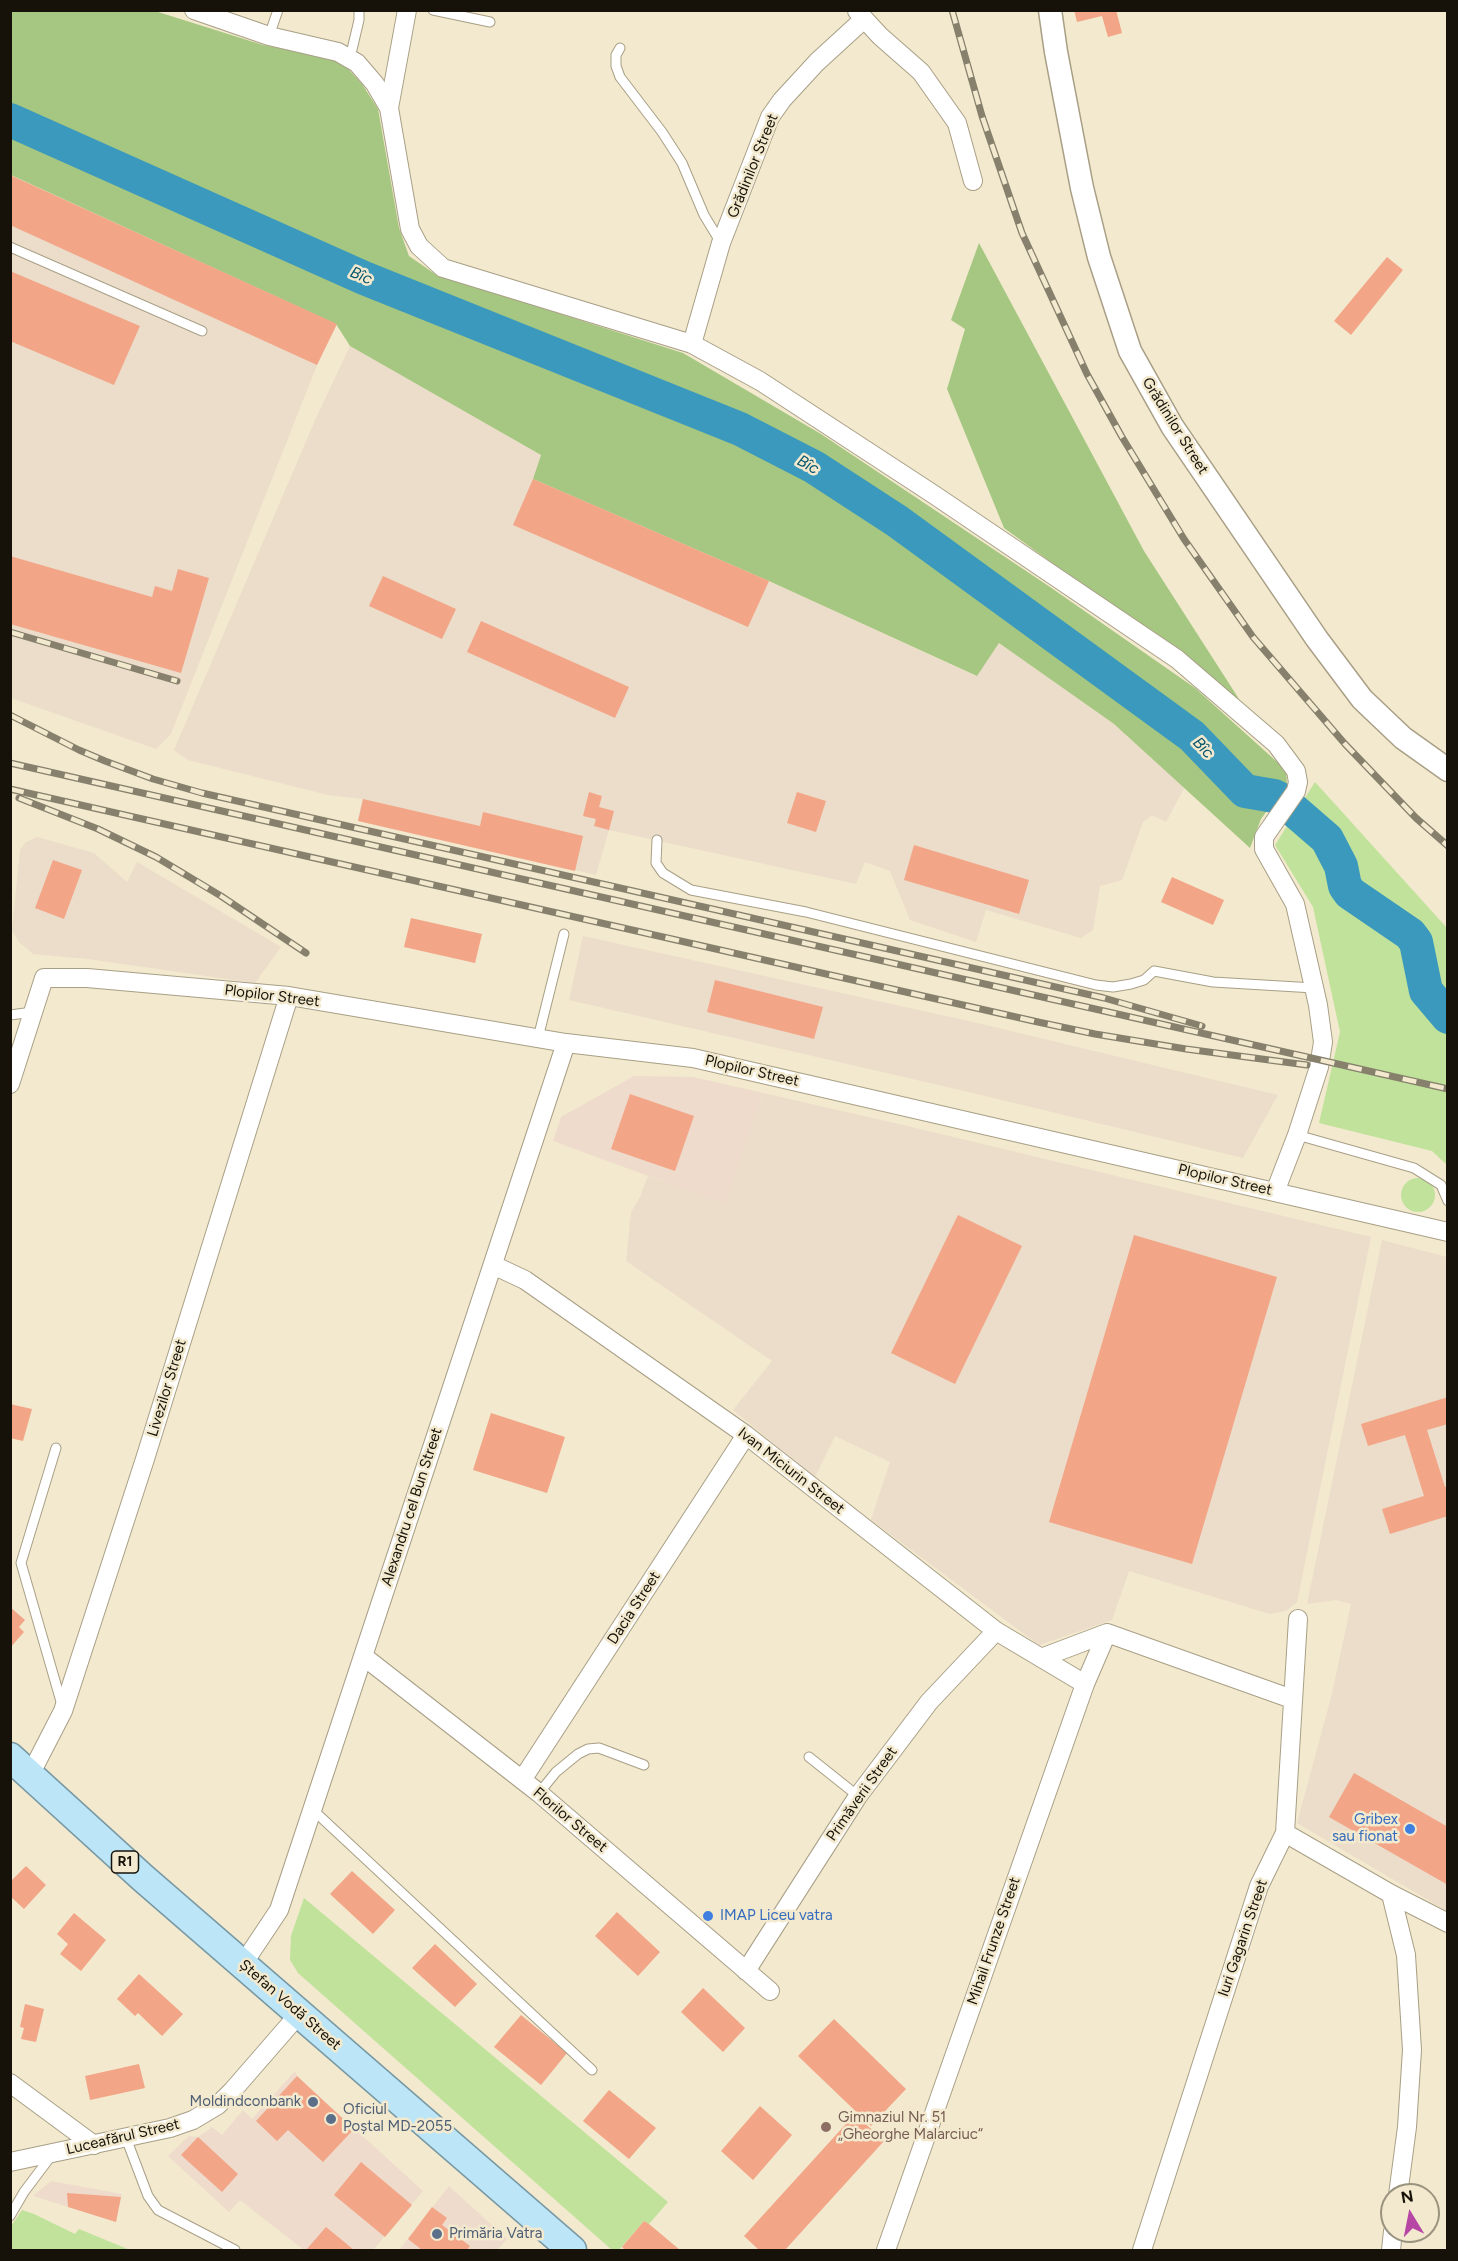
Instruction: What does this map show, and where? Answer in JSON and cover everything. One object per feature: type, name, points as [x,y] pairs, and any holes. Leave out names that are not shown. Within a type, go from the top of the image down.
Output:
[{"type":"highway","name":"Ștefan Vodă Street","points":[[20,1766],[143,1878],[572,2250]]},
{"type":"street","points":[[194,10],[269,36],[338,52],[350,58],[375,84],[389,108]]},
{"type":"street","points":[[407,10],[389,108],[410,230],[419,246],[443,268],[692,344],[760,381],[933,494],[1177,659],[1276,744],[1296,771],[1296,791],[1264,837],[1264,849],[1295,904],[1322,1031],[1322,1059],[1275,1192]]},
{"type":"street","name":"Grădinilor Street","points":[[1050,10],[1082,188],[1103,268],[1130,351],[1172,426],[1317,639],[1362,699],[1402,738],[1445,769]]},
{"type":"street","name":"Grădinilor Street","points":[[692,344],[721,243],[770,117],[782,100],[860,15],[921,72],[957,123],[973,181]]},
{"type":"street","name":"Plopilor Street","points":[[33,1012],[44,978],[87,978],[289,996],[538,1038],[693,1058],[1448,1232]]},
{"type":"street","name":"Livezilor Street","points":[[20,1766],[63,1711],[149,1448],[289,996]]},
{"type":"street","points":[[10,1084],[33,1012]]},
{"type":"street","name":"Alexandru cel Bun Street","points":[[243,1964],[279,1910],[566,1042]]},
{"type":"street","name":"Ivan Miciurin Street","points":[[493,1265],[525,1280],[746,1435],[996,1630],[1085,1684]]},
{"type":"street","name":"Dacia Street","points":[[522,1780],[746,1435]]},
{"type":"street","name":"Iuri Gagarin Street","points":[[1142,2250],[1259,1886],[1285,1833],[1298,1619]]},
{"type":"street","name":"Primăverii Street","points":[[746,1971],[858,1796],[928,1702],[996,1630]]},
{"type":"street","points":[[1041,1658],[1107,1633],[1292,1700]]},
{"type":"street","name":"Mihail Frunze Street","points":[[886,2250],[1085,1684],[1107,1633]]},
{"type":"street","name":"Florilor Street","points":[[363,1656],[539,1793],[770,1991]]},
{"type":"street","points":[[1285,1833],[1391,1894],[1448,1923]]},
{"type":"street","points":[[1391,1894],[1406,1956],[1412,2040],[1412,2073],[1399,2183]]},
{"type":"street","name":"Luceafărul Street","points":[[10,2162],[126,2138],[193,2120],[218,2105],[299,2014]]},
{"type":"street","points":[[10,2083],[94,2145]]},
{"type":"lane","points":[[269,36],[278,10]]},
{"type":"lane","points":[[350,58],[359,20],[359,10]]},
{"type":"lane","points":[[433,10],[490,22]]},
{"type":"lane","points":[[620,48],[616,55],[616,66],[620,77],[662,132],[682,163],[704,215],[721,243]]},
{"type":"lane","points":[[10,247],[202,332]]},
{"type":"lane","points":[[657,840],[656,863],[663,873],[691,890],[806,912],[1096,985],[1113,987],[1131,984],[1144,980],[1154,971],[1213,982],[1314,988]]},
{"type":"lane","points":[[538,1038],[564,934]]},
{"type":"lane","points":[[10,1015],[33,1012]]},
{"type":"lane","points":[[1297,1135],[1414,1168],[1441,1185],[1448,1201]]},
{"type":"lane","points":[[56,1448],[21,1563],[63,1711]]},
{"type":"lane","points":[[10,1559],[21,1563]]},
{"type":"lane","points":[[539,1793],[556,1772],[588,1749],[599,1748],[644,1766]]},
{"type":"lane","points":[[808,1757],[858,1796]]},
{"type":"lane","points":[[312,1809],[592,2070]]},
{"type":"lane","points":[[126,2138],[148,2196],[158,2210],[235,2250]]},
{"type":"lane","points":[[10,2216],[24,2192],[53,2154]]},
{"type":"shaded area","points":[[11,175],[337,324],[317,365],[171,734],[156,749],[11,698]]},
{"type":"shaded area","points":[[350,346],[541,455],[534,479],[769,581],[976,676],[999,643],[1114,724],[1184,788],[1166,822],[1152,815],[1143,822],[1122,880],[1100,886],[1093,930],[1081,938],[986,910],[976,942],[910,920],[890,871],[865,862],[856,884],[609,830],[596,875],[358,821],[362,799],[328,795],[188,760],[174,750],[316,418]]},
{"type":"shaded area","points":[[37,837],[94,853],[127,882],[137,862],[281,947],[255,983],[88,959],[33,954],[19,942],[12,930],[20,850],[26,842]]},
{"type":"shaded area","points":[[583,936],[973,1022],[1278,1095],[1243,1158],[569,1000]]},
{"type":"shaded area","points":[[634,1076],[693,1077],[763,1093],[725,1204],[553,1141],[561,1117]]},
{"type":"shaded area","points":[[763,1093],[1371,1237],[1297,1602],[1286,1611],[1270,1614],[1129,1571],[1112,1620],[1039,1645],[871,1520],[890,1462],[835,1436],[815,1477],[733,1410],[772,1361],[626,1261],[631,1212],[648,1176],[725,1204]]},
{"type":"shaded area","points":[[1382,1240],[1447,1257],[1447,1911],[1297,1823],[1332,1694],[1351,1604],[1336,1600],[1307,1604]]},
{"type":"shaded area","points":[[295,2071],[297,2076],[423,2191],[373,2250],[304,2250],[240,2200],[229,2212],[168,2156],[189,2136],[198,2137],[212,2127],[222,2135],[243,2110],[252,2119]]},
{"type":"shaded area","points":[[51,2181],[122,2194],[116,2222],[33,2196]]},
{"type":"shaded area","points":[[449,2186],[507,2239],[497,2250],[399,2250]]},
{"type":"green space","points":[[11,11],[155,11],[263,45],[340,60],[362,84],[378,109],[399,228],[409,256],[435,274],[683,353],[821,434],[1050,587],[1195,688],[1286,770],[1287,783],[1261,819],[1250,848],[1114,724],[999,643],[977,676],[769,581],[533,479],[541,455],[350,346],[336,324],[11,175]]},
{"type":"green space","points":[[979,243],[1144,551],[1239,699],[1004,528],[947,389],[965,329],[951,320]]},
{"type":"green space","points":[[1315,782],[1447,928],[1447,1165],[1432,1151],[1319,1123],[1340,1032],[1313,907],[1275,845]]},
{"type":"green space","points":[[1418,1178],[1430,1183],[1435,1195],[1430,1207],[1418,1212],[1406,1207],[1401,1195],[1406,1183]]},
{"type":"green space","points":[[304,1898],[668,2202],[649,2224],[644,2221],[619,2250],[612,2250],[298,1973],[290,1960],[291,1936]]},
{"type":"green space","points":[[22,2210],[75,2234],[79,2229],[130,2250],[11,2250],[11,2226]]},
{"type":"building","points":[[1074,10],[1116,10],[1122,33],[1108,37],[1102,16],[1077,22]]},
{"type":"building","points":[[10,175],[337,324],[317,365],[10,225]]},
{"type":"building","points":[[1387,257],[1403,270],[1351,335],[1334,321]]},
{"type":"building","points":[[10,271],[140,326],[114,385],[10,341]]},
{"type":"building","points":[[533,479],[769,581],[748,627],[513,525]]},
{"type":"building","points":[[10,556],[152,597],[155,586],[172,591],[178,569],[209,578],[181,673],[10,624]]},
{"type":"building","points":[[383,576],[456,609],[442,639],[369,606]]},
{"type":"building","points":[[481,621],[629,687],[615,718],[467,652]]},
{"type":"building","points":[[589,792],[602,796],[599,807],[614,811],[609,830],[594,826],[596,819],[583,816]]},
{"type":"building","points":[[797,792],[826,801],[816,832],[787,823]]},
{"type":"building","points":[[363,799],[480,826],[483,812],[583,836],[575,871],[358,821]]},
{"type":"building","points":[[914,845],[1029,880],[1019,914],[904,880]]},
{"type":"building","points":[[53,860],[82,870],[64,919],[35,908]]},
{"type":"building","points":[[1172,877],[1224,900],[1213,925],[1161,902]]},
{"type":"building","points":[[411,918],[482,934],[475,963],[404,947]]},
{"type":"building","points":[[715,980],[823,1007],[814,1039],[707,1012]]},
{"type":"building","points":[[630,1094],[694,1116],[675,1171],[611,1149]]},
{"type":"building","points":[[958,1215],[1022,1246],[955,1384],[891,1353]]},
{"type":"building","points":[[1134,1235],[1277,1277],[1192,1564],[1049,1522]]},
{"type":"building","points":[[1448,1397],[1448,1424],[1427,1430],[1445,1487],[1448,1486],[1448,1516],[1390,1534],[1382,1509],[1424,1496],[1405,1435],[1368,1446],[1361,1424]]},
{"type":"building","points":[[10,1404],[32,1409],[23,1441],[10,1438]]},
{"type":"building","points":[[491,1413],[565,1437],[547,1493],[473,1470]]},
{"type":"building","points":[[10,1607],[25,1620],[19,1627],[24,1632],[10,1648]]},
{"type":"building","points":[[1354,1773],[1448,1827],[1448,1885],[1329,1817]]},
{"type":"building","points":[[26,1866],[46,1885],[24,1909],[10,1896],[10,1882]]},
{"type":"building","points":[[352,1871],[395,1910],[373,1934],[330,1894]]},
{"type":"building","points":[[617,1912],[660,1952],[638,1976],[595,1936]]},
{"type":"building","points":[[74,1913],[106,1940],[81,1971],[60,1954],[68,1944],[57,1934]]},
{"type":"building","points":[[435,1944],[477,1984],[455,2007],[412,1968]]},
{"type":"building","points":[[139,1974],[183,2014],[162,2036],[138,2013],[135,2016],[117,1999]]},
{"type":"building","points":[[703,1988],[745,2028],[723,2052],[681,2012]]},
{"type":"building","points":[[25,2004],[44,2009],[36,2042],[21,2039],[24,2028],[20,2027]]},
{"type":"building","points":[[521,2015],[567,2053],[541,2085],[494,2047]]},
{"type":"building","points":[[834,2019],[906,2089],[871,2126],[798,2056]]},
{"type":"building","points":[[139,2064],[145,2088],[90,2100],[85,2076]]},
{"type":"building","points":[[297,2076],[354,2129],[323,2162],[288,2130],[277,2141],[256,2121]]},
{"type":"building","points":[[609,2090],[656,2128],[629,2159],[583,2121]]},
{"type":"building","points":[[760,2106],[792,2135],[753,2180],[721,2151]]},
{"type":"building","points":[[855,2114],[884,2141],[785,2250],[759,2250],[744,2236]]},
{"type":"building","points":[[198,2137],[238,2174],[222,2192],[181,2155]]},
{"type":"building","points":[[361,2162],[412,2205],[385,2237],[334,2195]]},
{"type":"building","points":[[67,2193],[121,2197],[116,2222],[68,2207]]},
{"type":"building","points":[[432,2207],[447,2218],[442,2225],[470,2246],[467,2250],[422,2250],[408,2239]]},
{"type":"building","points":[[644,2221],[680,2250],[625,2250],[622,2247]]},
{"type":"building","points":[[326,2227],[354,2250],[306,2250]]},
{"type":"waterway","name":"Bîc","points":[[10,120],[364,278],[740,429],[814,467],[897,521],[1192,736],[1245,791],[1274,796],[1282,800],[1327,839],[1341,866],[1345,886],[1350,893],[1410,934],[1416,942],[1426,991],[1448,1017]]},
{"type":"railway","points":[[952,10],[982,116],[1022,233],[1087,374],[1122,437],[1184,539],[1253,637],[1345,744],[1416,818],[1448,846]]},
{"type":"railway","points":[[10,632],[177,681]]},
{"type":"railway","points":[[10,715],[105,761],[153,779],[202,793],[1104,998],[1202,1026]]},
{"type":"railway","points":[[10,763],[1448,1089]]},
{"type":"railway","points":[[10,789],[1038,1022],[1186,1049],[1307,1065]]},
{"type":"railway","points":[[19,798],[98,829],[156,857],[221,896],[306,953]]},
{"type":"place","name":"Gribex sau fionat","points":[[1410,1829]]},
{"type":"place","name":"IMAP Liceu vatra","points":[[708,1916]]},
{"type":"place","name":"Moldindconbank","points":[[313,2102]]},
{"type":"place","name":"Oficiul Poștal MD-2055","points":[[331,2119]]},
{"type":"place","name":"Gimnaziul Nr. 51 „Gheorghe Malarciuc“","points":[[826,2127]]},
{"type":"place","name":"Primăria Vatra","points":[[437,2234]]}]
